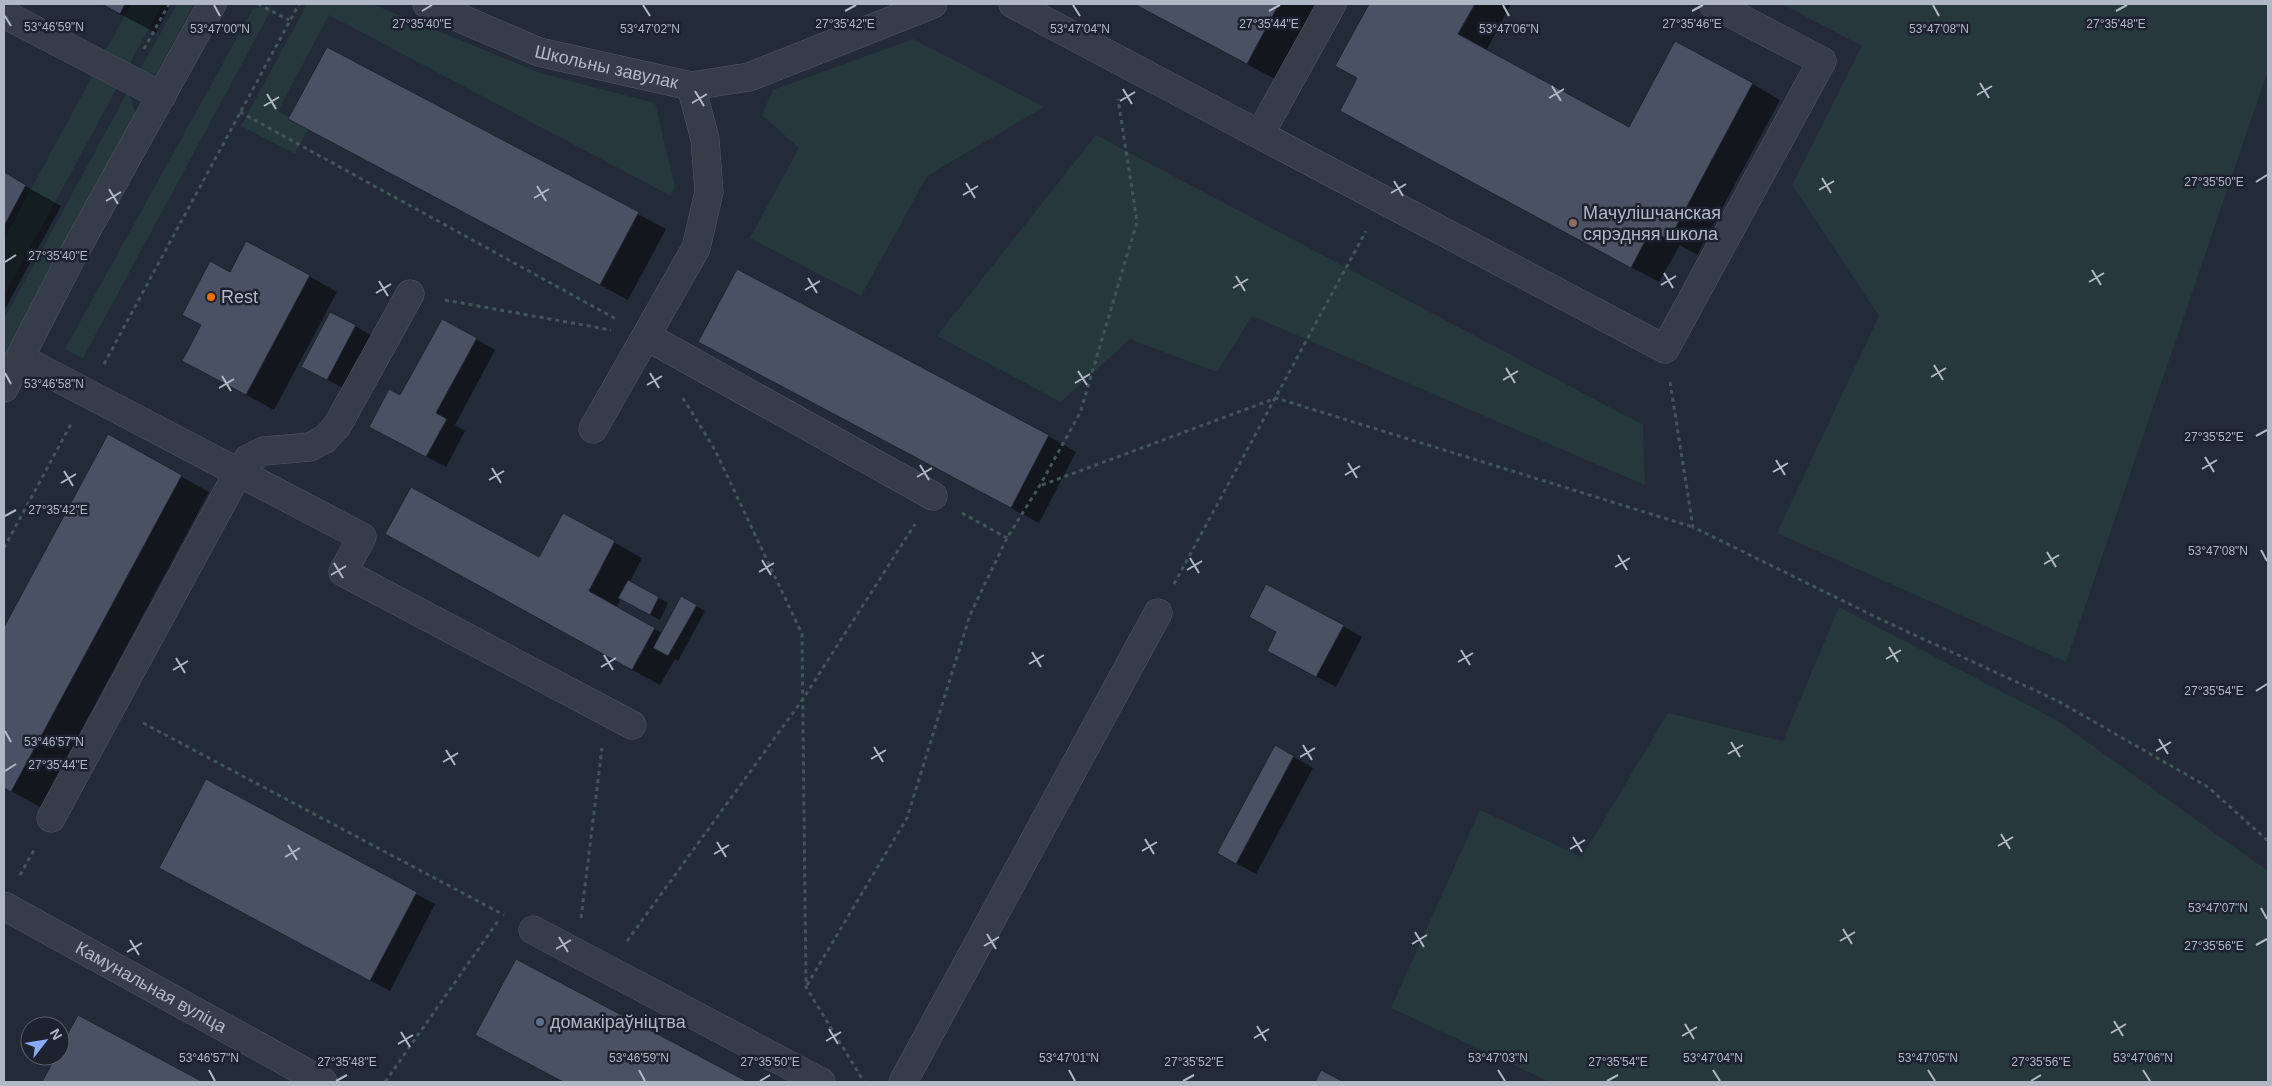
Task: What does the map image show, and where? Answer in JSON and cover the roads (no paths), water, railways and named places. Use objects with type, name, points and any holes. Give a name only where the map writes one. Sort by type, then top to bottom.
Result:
[{"type":"street","points":[[4,388],[69,262],[212,4]]},
{"type":"street","name":"Школьны завулак","points":[[427,4],[539,52],[691,86],[749,77],[932,4]]},
{"type":"street","points":[[1013,4],[1665,349],[1822,61],[1713,4]]},
{"type":"street","points":[[1260,134],[1332,4]]},
{"type":"street","points":[[4,14],[162,96]]},
{"type":"street","points":[[593,429],[696,248],[709,192],[705,139],[691,86]]},
{"type":"street","points":[[51,818],[239,471],[248,458],[264,451],[310,447],[325,439],[337,426],[410,294]]},
{"type":"street","points":[[646,336],[933,496]]},
{"type":"street","points":[[20,358],[89,392],[362,536],[343,572],[632,725]]},
{"type":"street","points":[[903,1082],[1158,613]]},
{"type":"street","name":"Камунальная вуліца","points":[[4,906],[323,1082]]},
{"type":"street","points":[[533,930],[821,1082]]},
{"type":"place","name":"Мачулішчанская сярэдняя школа","points":[[1573,223]]},
{"type":"place","name":"Rest","points":[[211,297]]},
{"type":"place","name":"домакіраўніцтва","points":[[540,1022]]}]
